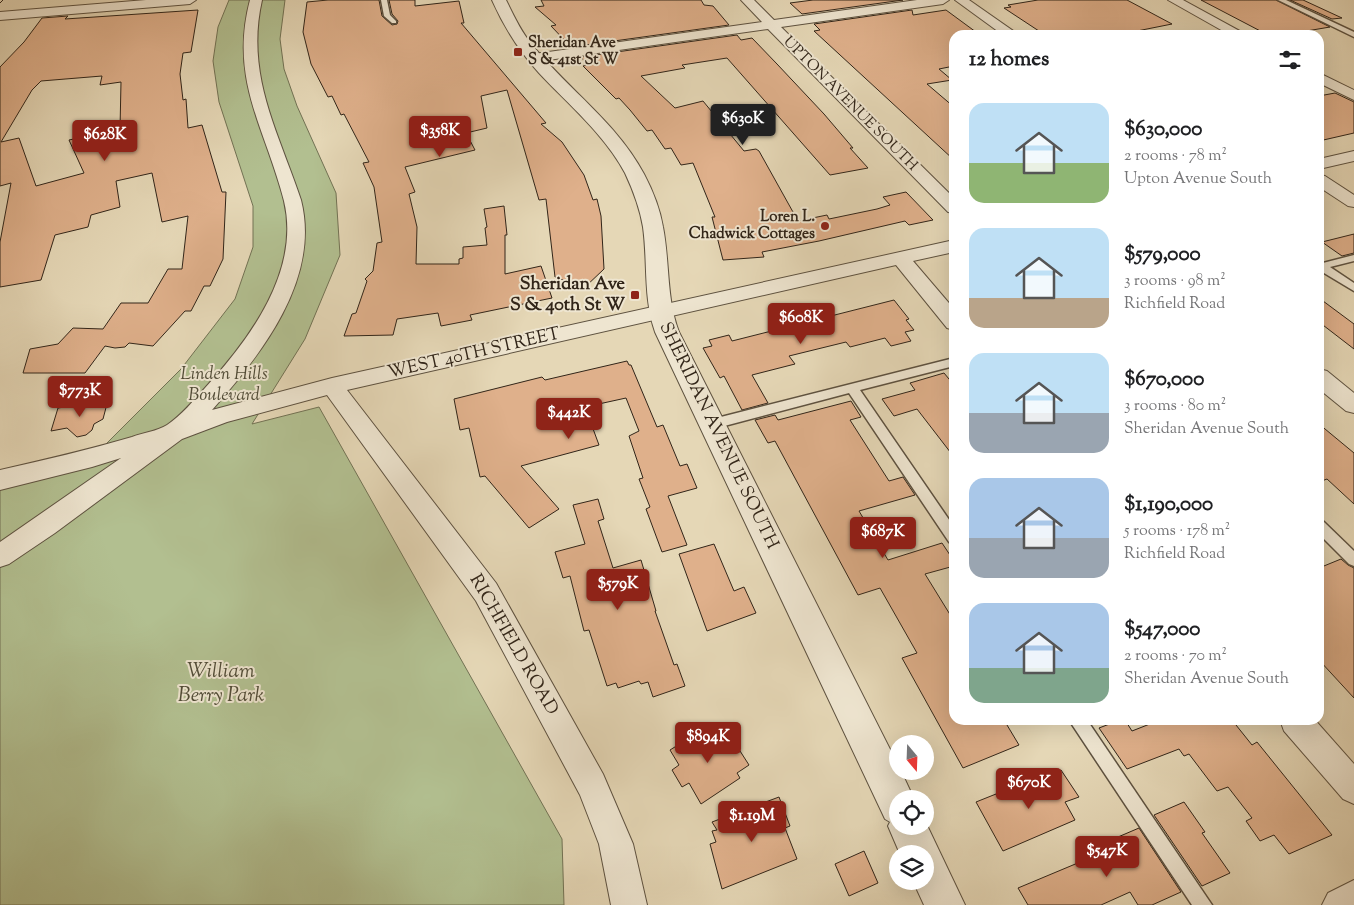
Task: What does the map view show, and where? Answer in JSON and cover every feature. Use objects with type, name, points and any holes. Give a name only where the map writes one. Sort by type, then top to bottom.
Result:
[{"type":"street","points":[[3,19],[24,0]]},
{"type":"street","points":[[3,19],[190,0]]},
{"type":"street","points":[[0,556],[50,524],[176,432],[213,395],[256,337],[279,300],[292,262],[293,204],[258,100],[250,66],[248,35],[256,0]]},
{"type":"street","name":"SHERIDAN AVENUE SOUTH","points":[[499,0],[510,23],[534,58],[611,137],[633,172],[642,191],[654,234],[659,313],[890,790]]},
{"type":"street","name":"UPTON AVENUE SOUTH","points":[[747,0],[949,203]]},
{"type":"street","points":[[534,58],[943,0]]},
{"type":"street","points":[[961,0],[1005,30]]},
{"type":"street","points":[[1174,0],[1231,30]]},
{"type":"street","points":[[1324,80],[1354,96]]},
{"type":"street","points":[[1324,163],[1354,156]]},
{"type":"street","points":[[1324,183],[1354,202]]},
{"type":"street","name":"WEST 40TH STREET","points":[[0,480],[92,458],[176,432],[222,414],[332,386],[949,247]]},
{"type":"street","points":[[900,258],[949,317]]},
{"type":"street","points":[[1324,381],[1354,405]]},
{"type":"street","name":"RICHFIELD ROAD","points":[[332,386],[486,592],[592,785],[616,844],[629,905]]},
{"type":"street","points":[[1299,725],[1354,788]]},
{"type":"street","points":[[934,882],[945,905]]},
{"type":"street","points":[[1340,905],[1354,898]]},
{"type":"lane","points":[[384,0],[387,16],[394,22]]},
{"type":"lane","points":[[1281,0],[1354,35]]},
{"type":"lane","points":[[1324,265],[1354,258]]},
{"type":"lane","points":[[1324,269],[1354,288]]},
{"type":"lane","points":[[712,424],[949,363]]},
{"type":"lane","points":[[852,388],[949,531]]},
{"type":"lane","points":[[1324,531],[1354,560]]},
{"type":"lane","points":[[1080,725],[1203,905]]},
{"type":"green space","name":"William Berry Park","points":[[229,0],[285,0],[280,39],[284,69],[297,106],[336,193],[340,255],[305,339],[252,424],[319,407],[562,839],[564,905],[0,905],[0,486],[92,458],[181,369],[235,299],[253,247],[253,206],[219,102],[213,61],[218,27]]},
{"type":"building","points":[[379,0],[382,16],[392,25],[397,24],[398,21],[392,14],[389,0],[415,0],[415,6],[459,1],[464,23],[461,23],[546,123],[541,124],[562,142],[584,175],[593,200],[597,199],[601,216],[604,269],[584,288],[555,277],[546,199],[539,200],[507,90],[481,96],[487,128],[466,133],[475,150],[405,167],[415,192],[409,194],[417,227],[416,264],[459,264],[459,259],[463,258],[463,247],[487,245],[484,209],[504,206],[507,235],[505,235],[505,274],[541,266],[552,298],[470,315],[472,320],[441,326],[438,313],[397,319],[393,335],[344,336],[352,314],[356,313],[367,281],[365,279],[373,271],[377,243],[382,242],[374,187],[363,163],[369,162],[344,114],[341,115],[332,96],[328,97],[311,64],[303,32],[307,2]]},
{"type":"building","points":[[541,0],[701,0],[704,5],[713,6],[729,25],[571,47],[551,26],[556,25],[535,7],[544,6]]},
{"type":"building","points":[[813,0],[903,0],[802,14],[790,3]]},
{"type":"building","points":[[1038,0],[1127,0],[1172,24],[1142,30],[1037,30],[1004,8],[1011,7],[1008,5]]},
{"type":"building","points":[[1201,0],[1276,0],[1330,27],[1312,30],[1258,30]]},
{"type":"building","points":[[1290,0],[1303,0],[1342,18],[1332,19]]},
{"type":"building","points":[[198,10],[191,52],[183,53],[180,74],[183,100],[186,99],[188,128],[202,125],[222,192],[226,192],[223,259],[210,286],[204,286],[191,311],[185,311],[153,346],[129,343],[125,347],[105,346],[85,373],[23,373],[30,349],[58,344],[73,328],[103,329],[121,303],[148,303],[168,269],[182,269],[188,216],[162,222],[152,173],[116,181],[120,207],[91,215],[88,227],[55,235],[41,280],[0,287],[0,242],[11,183],[0,186],[0,67],[24,42],[42,18],[68,16],[65,19]],"holes":[[[102,76],[100,85],[121,82],[120,129],[69,140],[84,173],[36,186],[19,138],[1,142],[32,90],[41,81]]]},
{"type":"building","points":[[912,10],[913,15],[946,10],[973,30],[949,30],[949,67],[939,69],[949,77],[949,80],[927,84],[949,103],[949,155],[814,31],[820,30],[814,24]]},
{"type":"building","points":[[737,35],[741,40],[752,38],[824,114],[868,168],[830,175],[727,58],[682,65],[685,68],[641,76],[675,108],[703,101],[744,151],[756,149],[759,151],[798,221],[827,215],[829,219],[877,209],[890,205],[883,197],[906,192],[933,220],[909,225],[905,221],[762,252],[764,257],[723,260],[712,217],[715,217],[693,163],[681,165],[671,148],[665,149],[652,130],[647,131],[619,98],[616,99],[583,66],[588,65],[581,57]]},
{"type":"building","points":[[1335,93],[1354,102],[1354,133],[1324,140],[1324,95]]},
{"type":"building","points":[[1354,234],[1354,253],[1342,256],[1324,242]]},
{"type":"building","points":[[894,300],[909,319],[906,320],[914,330],[905,332],[911,341],[891,346],[885,338],[850,347],[846,342],[789,356],[795,364],[752,375],[768,403],[742,410],[724,376],[720,378],[703,348],[712,346],[709,340],[729,335],[732,341]]},
{"type":"building","points":[[1324,302],[1354,324],[1354,349],[1324,326]]},
{"type":"building","points":[[627,361],[631,365],[657,427],[663,425],[680,466],[687,464],[697,488],[668,496],[687,545],[662,552],[646,509],[650,507],[639,479],[643,478],[629,436],[639,431],[626,398],[585,407],[599,445],[521,466],[559,509],[529,528],[485,476],[480,477],[469,428],[460,430],[454,399],[542,377],[545,380]]},
{"type":"building","points":[[944,373],[949,379],[949,451],[917,409],[894,416],[882,399],[915,390],[910,383]]},
{"type":"building","points":[[108,400],[103,419],[94,424],[92,430],[86,435],[77,437],[67,428],[51,431],[58,408]]},
{"type":"building","points":[[851,401],[861,417],[850,420],[889,481],[903,477],[915,495],[859,511],[888,560],[942,543],[949,554],[949,567],[925,574],[949,613],[949,725],[1007,725],[1019,745],[963,768],[902,658],[917,653],[880,588],[858,595],[775,441],[768,443],[755,420],[775,415],[778,420]]},
{"type":"building","points":[[1324,428],[1354,453],[1354,504],[1327,479],[1324,480]]},
{"type":"building","points":[[598,499],[604,519],[598,521],[613,568],[641,560],[655,611],[674,665],[677,664],[685,686],[653,697],[648,682],[641,684],[639,681],[618,688],[616,683],[607,686],[589,630],[584,631],[570,576],[563,578],[555,552],[585,544],[573,505]]},
{"type":"building","points":[[714,544],[734,591],[744,587],[756,613],[707,631],[679,554]]},
{"type":"building","points":[[1341,559],[1354,568],[1354,698],[1324,665],[1324,566]]},
{"type":"building","points":[[710,725],[723,746],[733,740],[749,765],[737,773],[740,778],[701,804],[689,783],[682,787],[672,770],[679,765],[670,750]]},
{"type":"building","points":[[1107,725],[1128,725],[1132,731],[1147,725],[1236,725],[1252,745],[1257,742],[1332,835],[1289,854],[1274,835],[1260,841],[1246,821],[1252,818],[1228,787],[1217,791],[1189,754],[1184,756],[1179,749],[1127,769],[1099,728]]},
{"type":"building","points":[[1061,770],[1079,797],[1065,802],[1075,820],[1003,851],[976,802],[996,794],[998,797]]},
{"type":"building","points":[[779,797],[790,826],[785,828],[797,859],[722,889],[710,844],[716,842],[712,831],[717,830],[712,822]]},
{"type":"building","points":[[1184,802],[1205,832],[1202,833],[1230,873],[1202,886],[1154,815]]},
{"type":"building","points":[[1139,828],[1181,892],[1152,905],[1138,905],[1130,892],[1101,905],[1028,905],[1018,888],[1116,847],[1111,840]]},
{"type":"building","points":[[864,851],[878,883],[849,896],[835,864]]},
{"type":"tram line","points":[[0,3],[3,0]]},
{"type":"place","name":"Sheridan Ave S & 41st St W","points":[[518,52]]},
{"type":"place","name":"Loren L. Chadwick Cottages","points":[[825,226]]},
{"type":"place","name":"Sheridan Ave S & 40th St W","points":[[635,295]]},
{"type":"park label","name":"Linden Hills Boulevard","points":[[224,385]]}]
